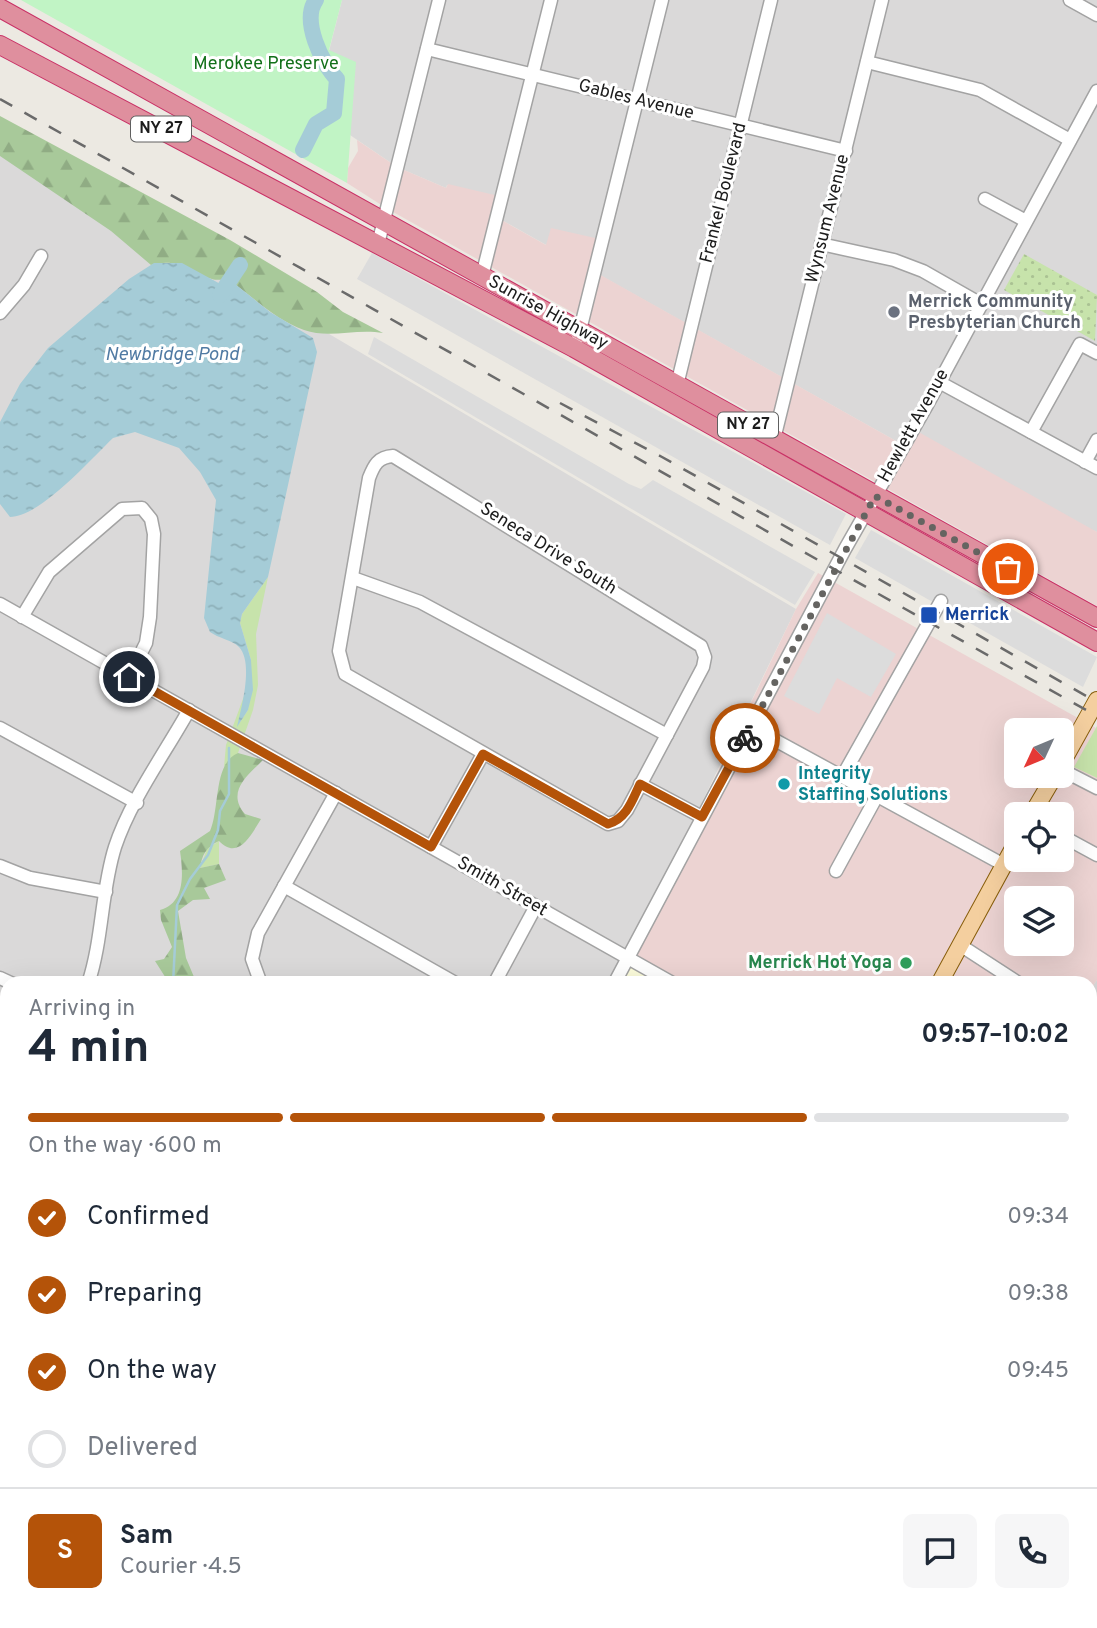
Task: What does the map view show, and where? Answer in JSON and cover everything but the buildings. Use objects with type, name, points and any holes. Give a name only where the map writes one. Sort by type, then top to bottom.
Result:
[{"type":"highway","points":[[0,42],[6,11]]},
{"type":"highway","name":"Sunrise Highway","points":[[6,11],[481,276],[577,340],[864,514],[1097,642]]},
{"type":"highway","name":"Sunrise Highway","points":[[0,42],[378,244],[677,386],[1097,618]]},
{"type":"main road","points":[[1074,741],[1097,700]]},
{"type":"main road","points":[[943,976],[1004,865]]},
{"type":"street","points":[[378,244],[439,0]]},
{"type":"street","points":[[481,276],[551,0]]},
{"type":"street","points":[[577,340],[662,0]]},
{"type":"street","name":"Frankel Boulevard","points":[[677,386],[771,0]]},
{"type":"street","name":"Wynsum Avenue","points":[[774,439],[882,0]]},
{"type":"street","points":[[1070,0],[1097,15]]},
{"type":"street","name":"Gables Avenue","points":[[427,49],[846,151]]},
{"type":"street","points":[[867,62],[980,90],[1070,140]]},
{"type":"street","name":"Hewlett Avenue","points":[[618,976],[864,514],[1097,91]]},
{"type":"street","points":[[985,199],[1026,221]]},
{"type":"street","points":[[821,244],[894,260],[923,271],[981,303]]},
{"type":"street","points":[[0,313],[24,285],[41,256]]},
{"type":"street","points":[[1031,432],[1080,344],[1097,354]]},
{"type":"street","points":[[939,382],[1091,465],[1097,440]]},
{"type":"street","name":"Seneca Drive South","points":[[353,578],[369,478],[374,464],[385,457],[393,456],[701,646],[705,657],[703,667],[667,735]]},
{"type":"street","points":[[22,617],[49,572],[122,509],[142,508],[151,519],[154,534],[150,617],[146,643],[129,677]]},
{"type":"street","points":[[353,578],[420,602],[667,735],[618,821],[608,824],[591,815],[348,677],[341,665],[340,651],[353,578]]},
{"type":"street","points":[[842,777],[941,601]]},
{"type":"street","name":"Smith Street","points":[[0,604],[660,976]]},
{"type":"street","points":[[91,976],[97,957],[115,846],[189,710]]},
{"type":"street","points":[[751,727],[1004,865]]},
{"type":"street","points":[[0,728],[137,803]]},
{"type":"street","points":[[431,847],[483,754]]},
{"type":"street","points":[[1074,777],[1097,789]]},
{"type":"street","points":[[640,784],[702,817]]},
{"type":"street","points":[[258,976],[252,959],[254,944],[336,793]]},
{"type":"street","points":[[836,871],[877,796]]},
{"type":"street","points":[[1074,843],[1097,855]]},
{"type":"street","points":[[0,866],[30,878],[106,892]]},
{"type":"street","points":[[284,886],[443,976]]},
{"type":"street","points":[[498,976],[536,906]]},
{"type":"street","points":[[960,945],[1008,976]]},
{"type":"shaded area","points":[[342,0],[1097,0],[1097,532],[905,446],[498,218],[447,185],[446,188],[397,167],[350,135],[329,51]]},
{"type":"shaded area","points":[[0,140],[796,609],[617,976],[0,976]]},
{"type":"shaded area","points":[[357,140],[397,167],[446,188],[448,184],[503,197],[498,218],[546,245],[551,228],[604,240],[597,273],[905,446],[915,430],[1097,532],[1097,606],[386,208],[347,183],[348,168],[358,151]]},
{"type":"shaded area","points":[[372,253],[846,514],[830,545],[357,279]]},
{"type":"shaded area","points":[[374,337],[629,484],[641,489],[653,480],[815,572],[795,605],[368,354]]},
{"type":"shaded area","points":[[871,530],[1097,657],[1083,687],[855,558]]},
{"type":"shaded area","points":[[818,573],[1096,728],[1075,767],[1097,778],[1097,976],[661,976],[628,958],[796,609]]},
{"type":"shaded area","points":[[827,613],[896,654],[871,697],[837,678],[819,714],[784,696]]},
{"type":"shaded area","points":[[628,958],[660,976],[618,976]]},
{"type":"green space","name":"Merokee Preserve","points":[[21,0],[342,0],[329,50],[356,62],[347,183]]},
{"type":"green space","points":[[0,116],[230,240],[317,292],[343,312],[383,333],[314,333],[275,315],[230,281],[212,279],[176,264],[151,265],[111,231],[0,156]]},
{"type":"green space","points":[[1024,254],[1097,295],[1095,341],[1004,290]]},
{"type":"green space","points":[[268,577],[256,634],[258,685],[253,710],[238,753],[224,767],[226,745],[247,688],[238,725],[248,710],[251,660],[240,623],[242,614]]},
{"type":"green space","points":[[1097,726],[1097,778],[1074,767]]},
{"type":"green space","points":[[238,753],[263,760],[238,791],[240,806],[245,814],[261,819],[238,847],[232,848],[219,841],[205,852],[200,868],[219,864],[226,880],[204,888],[210,899],[193,900],[178,911],[186,958],[194,976],[165,976],[155,961],[164,959],[172,947],[161,920],[160,910],[175,901],[179,894],[182,877],[180,851],[210,831],[221,776],[230,758]]},
{"type":"green space","points":[[219,841],[219,864],[200,868],[207,849]]},
{"type":"water","name":"Newbridge Pond","points":[[154,263],[182,263],[224,286],[230,280],[270,312],[313,338],[317,352],[268,577],[242,614],[240,623],[251,660],[253,690],[248,710],[237,727],[246,675],[243,654],[236,645],[210,632],[204,618],[216,500],[200,472],[179,448],[135,432],[113,438],[36,508],[10,517],[0,504],[0,422],[20,384],[48,348],[129,279]]},
{"type":"waterway","points":[[303,150],[316,124],[334,113],[337,79],[325,63],[312,30],[312,9],[316,0]]},
{"type":"waterway","points":[[220,295],[240,265]]},
{"type":"waterway","points":[[173,976],[177,905],[190,879],[208,855],[218,830],[220,811],[229,794],[229,748]]},
{"type":"railway","points":[[0,99],[1097,716]]},
{"type":"railway","points":[[560,403],[662,457],[1097,702]]},
{"type":"way so far","points":[[745,738],[875,496],[1008,569]]},
{"type":"place","name":"Merrick Community Presbyterian Church","points":[[894,312]]},
{"type":"place","name":"Merrick","points":[[929,615]]},
{"type":"place","name":"Integrity Staffing Solutions","points":[[784,784]]},
{"type":"place","name":"Merrick Hot Yoga","points":[[906,963]]},
{"type":"route","points":[[129,677],[431,847],[483,754],[608,824],[618,821],[628,810],[640,784],[702,817],[745,738]]}]
